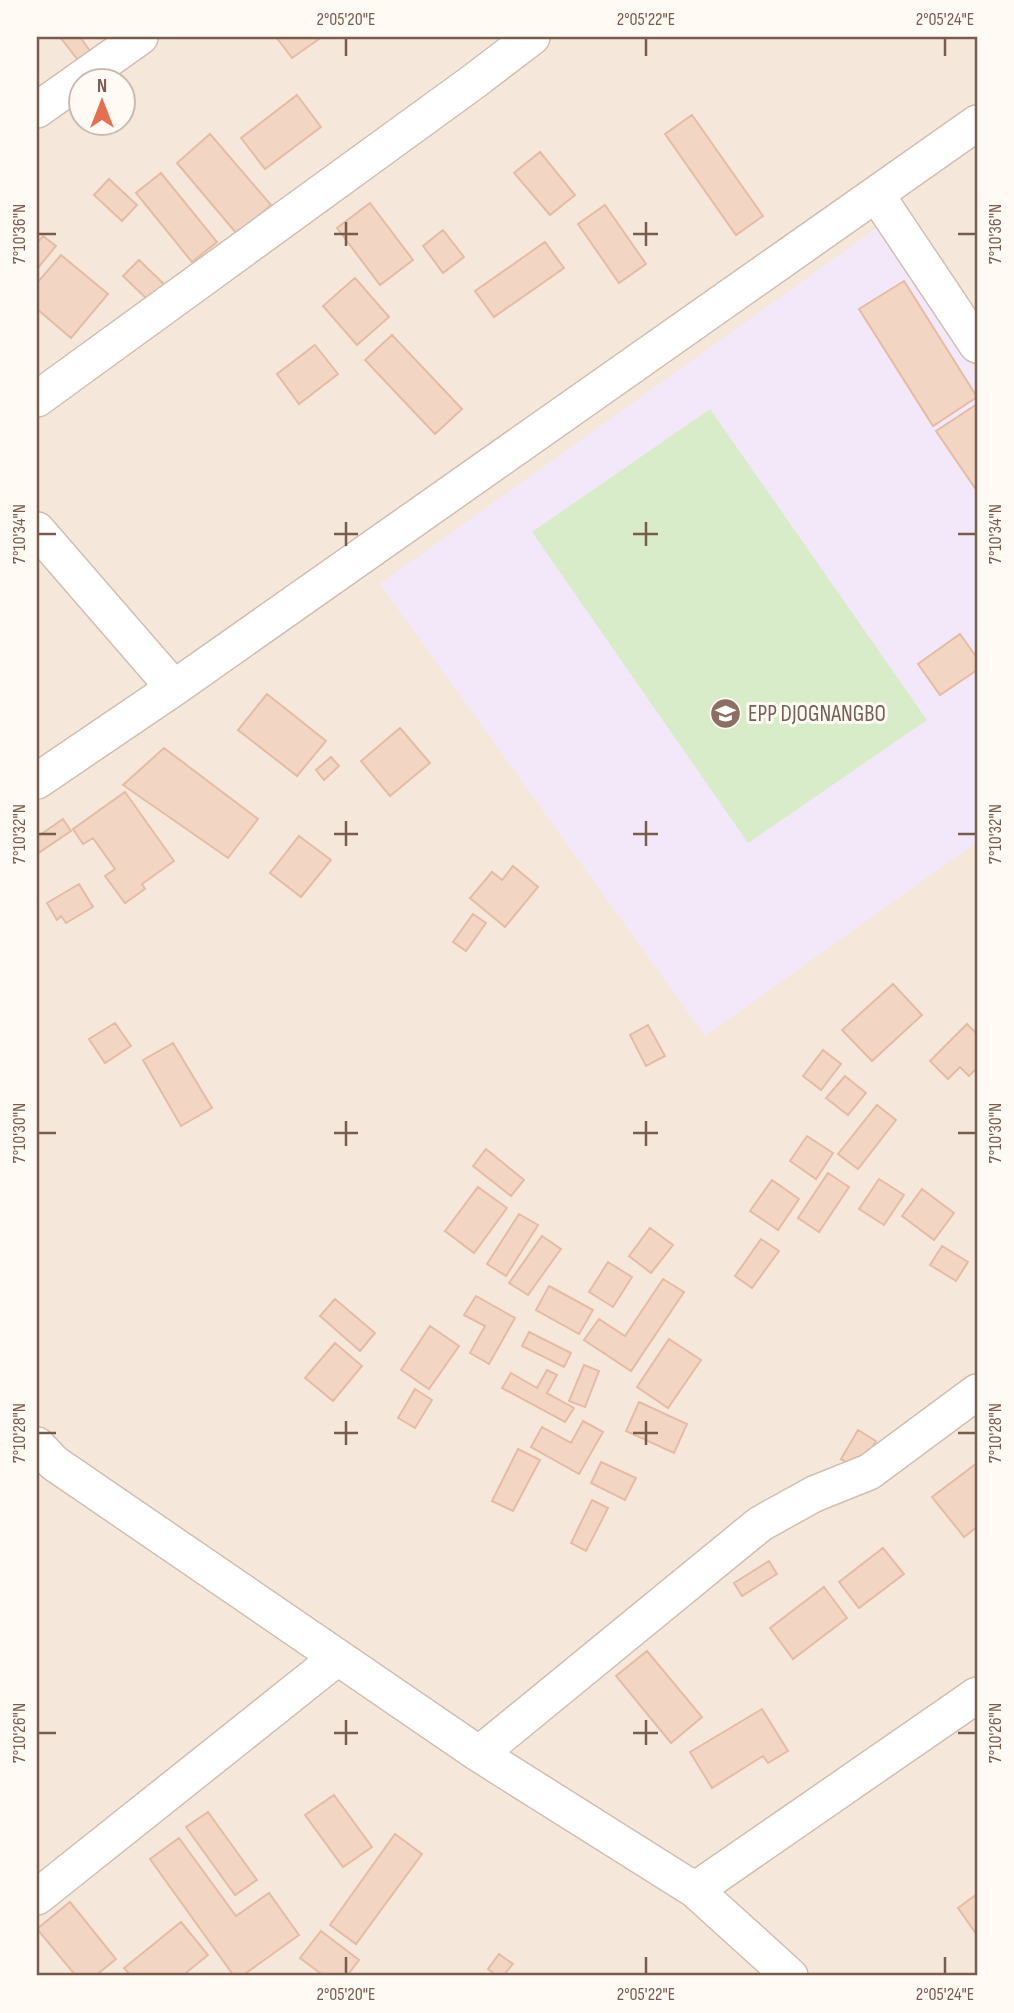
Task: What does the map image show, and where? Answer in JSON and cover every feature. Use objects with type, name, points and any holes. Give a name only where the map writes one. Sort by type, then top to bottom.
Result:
[{"type":"street","points":[[37,110],[141,37]]},
{"type":"street","points":[[37,399],[532,37]]},
{"type":"street","points":[[37,781],[174,688],[977,123]]},
{"type":"street","points":[[876,194],[977,345]]},
{"type":"street","points":[[37,530],[174,688]]},
{"type":"street","points":[[479,1754],[760,1524],[814,1494],[869,1472],[976,1397]]},
{"type":"street","points":[[42,1462],[479,1754],[695,1890],[790,1976]]},
{"type":"street","points":[[37,1898],[337,1658]]},
{"type":"street","points":[[695,1890],[977,1695]]},
{"type":"shaded area","points":[[37,37],[977,37],[977,1976],[37,1976]]},
{"type":"shaded area","name":"EPP DJOGNANGBO","points":[[878,227],[977,374],[977,842],[705,1036],[380,584]]},
{"type":"green space","points":[[710,409],[927,720],[748,843],[532,532]]},
{"type":"building","points":[[60,37],[80,37],[90,51],[78,60]]},
{"type":"building","points":[[276,37],[322,37],[292,58]]},
{"type":"building","points":[[297,95],[321,127],[265,169],[241,138]]},
{"type":"building","points":[[692,115],[763,216],[736,235],[665,134]]},
{"type":"building","points":[[210,134],[271,205],[237,234],[177,163]]},
{"type":"building","points":[[540,152],[575,195],[550,215],[514,173]]},
{"type":"building","points":[[161,173],[217,242],[192,262],[136,193]]},
{"type":"building","points":[[109,179],[137,205],[122,221],[94,195]]},
{"type":"building","points":[[370,203],[413,260],[380,285],[337,228]]},
{"type":"building","points":[[605,205],[646,264],[619,283],[578,224]]},
{"type":"building","points":[[443,230],[464,257],[443,273],[423,246]]},
{"type":"building","points":[[43,236],[56,246],[37,269],[37,243]]},
{"type":"building","points":[[545,242],[564,268],[494,317],[475,291]]},
{"type":"building","points":[[61,255],[108,294],[71,338],[37,309],[37,283]]},
{"type":"building","points":[[139,260],[167,287],[151,303],[123,276]]},
{"type":"building","points":[[355,278],[389,317],[357,345],[323,306]]},
{"type":"building","points":[[904,281],[977,397],[933,426],[859,309]]},
{"type":"building","points":[[392,335],[462,409],[435,434],[365,360]]},
{"type":"building","points":[[315,345],[338,374],[299,404],[277,374]]},
{"type":"building","points":[[977,404],[977,491],[936,431]]},
{"type":"building","points":[[960,634],[977,658],[977,670],[940,695],[918,664]]},
{"type":"building","points":[[267,694],[326,741],[297,776],[238,730]]},
{"type":"building","points":[[400,728],[430,763],[390,796],[361,761]]},
{"type":"building","points":[[164,748],[258,819],[228,858],[123,785]]},
{"type":"building","points":[[331,757],[339,766],[324,780],[316,770]]},
{"type":"building","points":[[125,792],[174,861],[142,884],[145,889],[125,903],[105,876],[115,869],[93,838],[83,844],[73,829]]},
{"type":"building","points":[[63,819],[71,831],[37,854],[37,837]]},
{"type":"building","points":[[299,836],[331,860],[301,897],[270,873]]},
{"type":"building","points":[[513,866],[538,887],[505,927],[470,898],[492,872],[502,880]]},
{"type":"building","points":[[79,884],[93,907],[66,923],[61,916],[57,920],[47,903]]},
{"type":"building","points":[[473,914],[486,923],[466,951],[453,942]]},
{"type":"building","points":[[893,984],[922,1015],[872,1061],[842,1030]]},
{"type":"building","points":[[115,1023],[131,1046],[105,1063],[89,1039]]},
{"type":"building","points":[[967,1024],[977,1034],[977,1068],[969,1076],[960,1067],[948,1079],[930,1061]]},
{"type":"building","points":[[648,1025],[665,1056],[646,1066],[630,1035]]},
{"type":"building","points":[[173,1043],[212,1108],[181,1126],[143,1060]]},
{"type":"building","points":[[823,1050],[841,1064],[821,1090],[803,1076]]},
{"type":"building","points":[[845,1076],[866,1093],[848,1115],[826,1098]]},
{"type":"building","points":[[877,1105],[896,1120],[858,1169],[838,1154]]},
{"type":"building","points":[[807,1136],[833,1153],[816,1179],[790,1161]]},
{"type":"building","points":[[486,1149],[524,1180],[511,1196],[473,1166]]},
{"type":"building","points":[[828,1173],[849,1187],[819,1232],[798,1218]]},
{"type":"building","points":[[879,1179],[904,1195],[884,1225],[859,1209]]},
{"type":"building","points":[[772,1180],[799,1199],[778,1230],[750,1211]]},
{"type":"building","points":[[478,1187],[507,1208],[474,1253],[445,1231]]},
{"type":"building","points":[[922,1189],[954,1213],[934,1240],[902,1216]]},
{"type":"building","points":[[519,1214],[538,1225],[506,1276],[487,1264]]},
{"type":"building","points":[[650,1228],[673,1245],[651,1273],[629,1256]]},
{"type":"building","points":[[542,1236],[561,1249],[528,1295],[509,1283]]},
{"type":"building","points":[[761,1239],[779,1251],[752,1288],[735,1276]]},
{"type":"building","points":[[942,1246],[968,1262],[956,1281],[930,1265]]},
{"type":"building","points":[[608,1262],[632,1277],[613,1307],[589,1292]]},
{"type":"building","points":[[663,1279],[684,1292],[631,1371],[584,1340],[599,1319],[625,1336]]},
{"type":"building","points":[[549,1286],[593,1310],[579,1334],[536,1310]]},
{"type":"building","points":[[476,1296],[515,1318],[489,1364],[470,1353],[485,1326],[464,1315]]},
{"type":"building","points":[[335,1299],[375,1333],[360,1351],[320,1316]]},
{"type":"building","points":[[430,1326],[459,1346],[429,1389],[401,1370]]},
{"type":"building","points":[[529,1332],[571,1353],[564,1367],[522,1346]]},
{"type":"building","points":[[669,1339],[701,1360],[668,1408],[637,1387]]},
{"type":"building","points":[[335,1343],[362,1366],[333,1401],[305,1378]]},
{"type":"building","points":[[584,1365],[599,1371],[585,1407],[569,1401]]},
{"type":"building","points":[[547,1370],[557,1375],[547,1393],[574,1408],[565,1422],[502,1388],[511,1373],[537,1388]]},
{"type":"building","points":[[415,1389],[432,1400],[415,1428],[398,1418]]},
{"type":"building","points":[[639,1402],[687,1424],[674,1453],[626,1431]]},
{"type":"building","points":[[583,1421],[603,1432],[579,1474],[531,1447],[542,1427],[571,1443]]},
{"type":"building","points":[[858,1430],[876,1441],[859,1469],[841,1459]]},
{"type":"building","points":[[518,1449],[540,1460],[513,1511],[492,1501]]},
{"type":"building","points":[[601,1462],[636,1478],[625,1500],[591,1483]]},
{"type":"building","points":[[977,1463],[977,1527],[964,1537],[932,1497]]},
{"type":"building","points":[[592,1500],[608,1508],[586,1551],[571,1543]]},
{"type":"building","points":[[883,1548],[904,1574],[859,1608],[839,1582]]},
{"type":"building","points":[[769,1561],[777,1574],[742,1596],[734,1583]]},
{"type":"building","points":[[824,1587],[847,1618],[793,1659],[770,1628]]},
{"type":"building","points":[[647,1651],[702,1717],[671,1743],[616,1676]]},
{"type":"building","points":[[762,1709],[788,1751],[768,1763],[763,1756],[712,1788],[690,1752]]},
{"type":"building","points":[[334,1795],[372,1847],[343,1867],[305,1815]]},
{"type":"building","points":[[208,1812],[257,1880],[235,1895],[186,1827]]},
{"type":"building","points":[[395,1834],[422,1854],[356,1944],[330,1925]]},
{"type":"building","points":[[179,1838],[236,1916],[269,1893],[299,1935],[242,1976],[234,1976],[150,1859]]},
{"type":"building","points":[[977,1894],[977,1935],[958,1908]]},
{"type":"building","points":[[70,1902],[116,1959],[95,1976],[76,1976],[37,1929]]},
{"type":"building","points":[[181,1922],[208,1955],[182,1976],[131,1976],[124,1968]]},
{"type":"building","points":[[321,1931],[359,1960],[347,1976],[324,1976],[300,1958]]},
{"type":"building","points":[[499,1954],[513,1964],[503,1976],[497,1976],[488,1969]]},
{"type":"place","name":"EPP DJOGNANGBO","points":[[725,713]]}]
